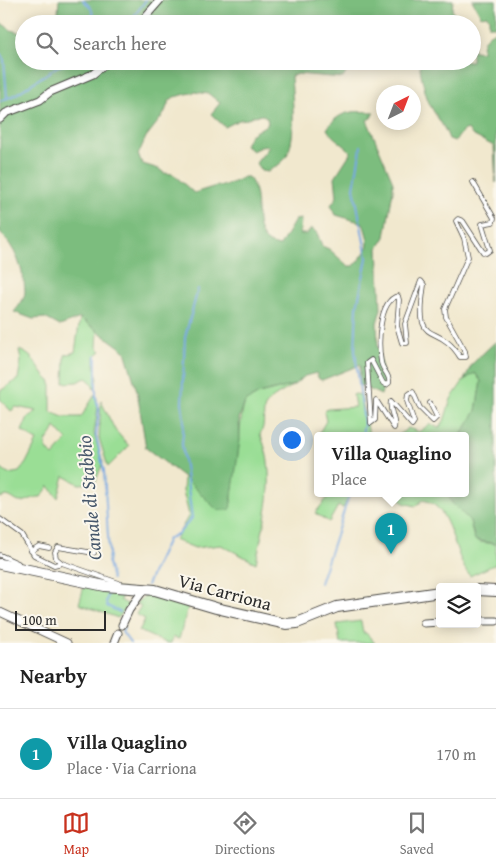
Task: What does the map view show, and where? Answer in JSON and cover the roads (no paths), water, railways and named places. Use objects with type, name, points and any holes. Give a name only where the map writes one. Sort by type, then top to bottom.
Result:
[{"type":"main road","name":"Via Carriona","points":[[0,564],[105,586],[145,588],[216,608],[286,624],[297,623],[337,607],[436,593]]},
{"type":"main road","points":[[481,590],[496,591]]},
{"type":"street","points":[[147,15],[160,0]]},
{"type":"street","points":[[0,118],[6,113],[40,100],[50,92],[93,74],[98,70]]},
{"type":"street","points":[[122,626],[129,610],[145,588]]},
{"type":"street","points":[[0,612],[67,643]]},
{"type":"street","points":[[481,621],[496,621]]},
{"type":"street","points":[[424,623],[436,622]]},
{"type":"street","points":[[114,643],[118,633]]},
{"type":"lane","points":[[430,403],[437,417],[433,421],[420,408],[413,392],[408,394],[407,401],[414,422],[412,425],[392,401],[391,409],[396,424],[394,428],[376,400],[375,420],[371,423],[367,363],[371,360],[383,383],[386,385],[389,383],[390,378],[382,368],[379,324],[392,298],[398,296],[400,300],[397,332],[402,343],[407,343],[405,324],[422,281],[424,285],[422,323],[425,329],[452,346],[460,357],[466,357],[465,351],[446,317],[444,309],[468,257],[464,238],[456,221],[458,219],[463,221],[483,252],[486,253],[490,250],[482,224],[493,222],[494,218],[473,182]]},
{"type":"lane","points":[[0,519],[22,535],[31,551],[44,561],[54,565],[62,563]]},
{"type":"lane","points":[[95,544],[94,553],[58,548],[55,552],[56,558],[62,563],[131,586]]},
{"type":"lane","points":[[31,551],[39,546],[49,548]]},
{"type":"lane","points":[[0,555],[54,576]]},
{"type":"waterway","points":[[83,0],[91,8],[93,15]]},
{"type":"waterway","points":[[135,15],[146,0]]},
{"type":"waterway","points":[[0,53],[4,60],[7,98]]},
{"type":"waterway","points":[[0,101],[15,95],[52,70]]},
{"type":"waterway","points":[[361,146],[354,188],[367,258],[357,307],[355,351],[364,424],[363,432]]},
{"type":"waterway","name":"Canale di Stabbio","points":[[147,585],[168,539],[179,533],[192,518],[182,444],[184,420],[182,403],[185,337],[198,289]]},
{"type":"waterway","name":"Canale di Stabbio","points":[[96,355],[96,398],[99,409],[96,436],[104,471],[108,563],[112,579]]},
{"type":"waterway","points":[[320,583],[349,497]]},
{"type":"waterway","name":"Canale di Stabbio","points":[[109,591],[106,601],[107,606],[120,612]]},
{"type":"waterway","name":"Canale di Stabbio","points":[[124,628],[122,632],[130,643]]},
{"type":"place","name":"Villa Quaglino","points":[[391,554]]}]
